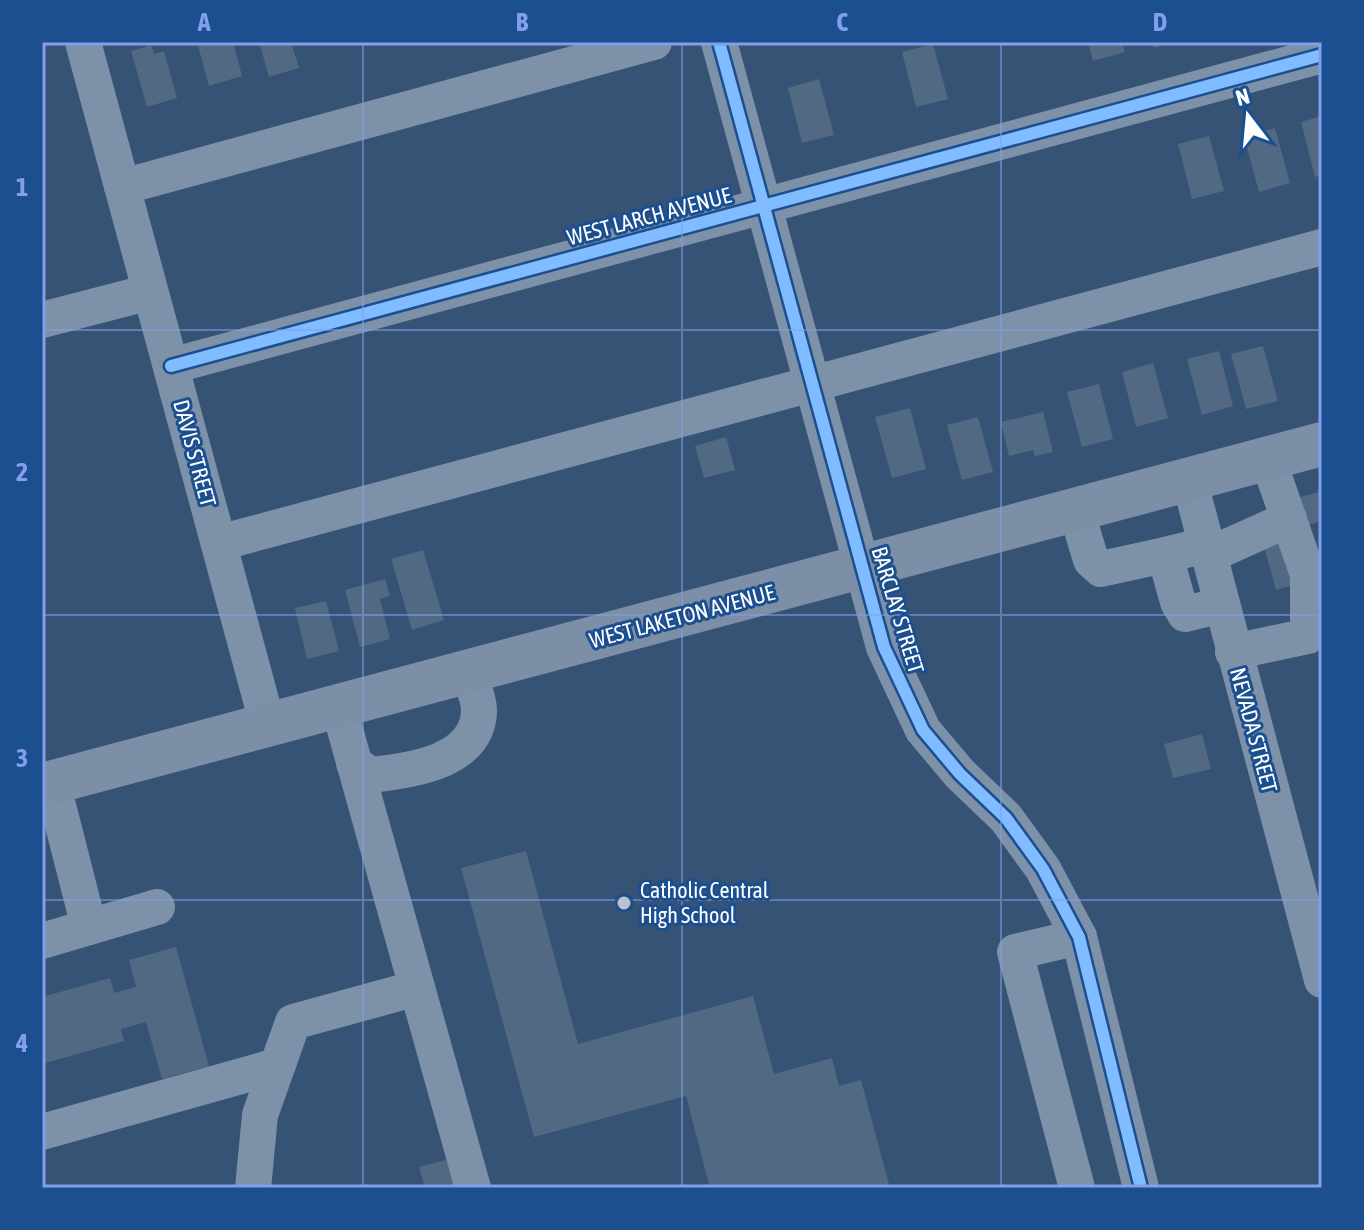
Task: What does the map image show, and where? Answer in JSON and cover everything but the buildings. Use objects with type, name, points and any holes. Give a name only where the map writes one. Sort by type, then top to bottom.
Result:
[{"type":"main road","name":"WEST LAKETON AVENUE","points":[[47,783],[339,708],[1322,444]]},
{"type":"street","name":"DAVIS STREET","points":[[83,42],[268,726]]},
{"type":"street","points":[[122,187],[654,42]]},
{"type":"street","name":"BARCLAY STREET","points":[[719,42],[884,647],[923,730],[960,774],[1006,818],[1043,869],[1079,937],[1141,1188]]},
{"type":"street","name":"WEST LARCH AVENUE","points":[[171,366],[1322,55]]},
{"type":"street","points":[[219,543],[1322,247]]},
{"type":"street","points":[[42,320],[150,292]]},
{"type":"street","points":[[1233,652],[1315,635],[1302,528],[1268,459]]},
{"type":"street","name":"NEVADA STREET","points":[[1189,479],[1322,980]]},
{"type":"street","points":[[1076,510],[1091,560],[1101,569],[1165,555],[1208,550],[1302,528]]},
{"type":"street","points":[[1165,555],[1178,602],[1185,614],[1222,605]]},
{"type":"street","points":[[354,763],[370,775],[405,772],[454,755],[474,733],[479,709],[469,673]]},
{"type":"street","points":[[339,708],[473,1188]]},
{"type":"street","points":[[47,783],[89,927]]},
{"type":"street","points":[[42,941],[157,907]]},
{"type":"street","points":[[1077,1188],[1015,952],[1079,937]]},
{"type":"street","points":[[253,1188],[260,1115],[293,1022],[417,988]]},
{"type":"street","points":[[42,1132],[277,1066]]},
{"type":"cycle path","points":[[719,42],[884,647],[923,730],[960,774],[1006,818],[1043,869],[1079,937],[1141,1188]]},
{"type":"cycle path","points":[[171,366],[1322,55]]},
{"type":"place","name":"Catholic Central High School","points":[[624,903]]}]
